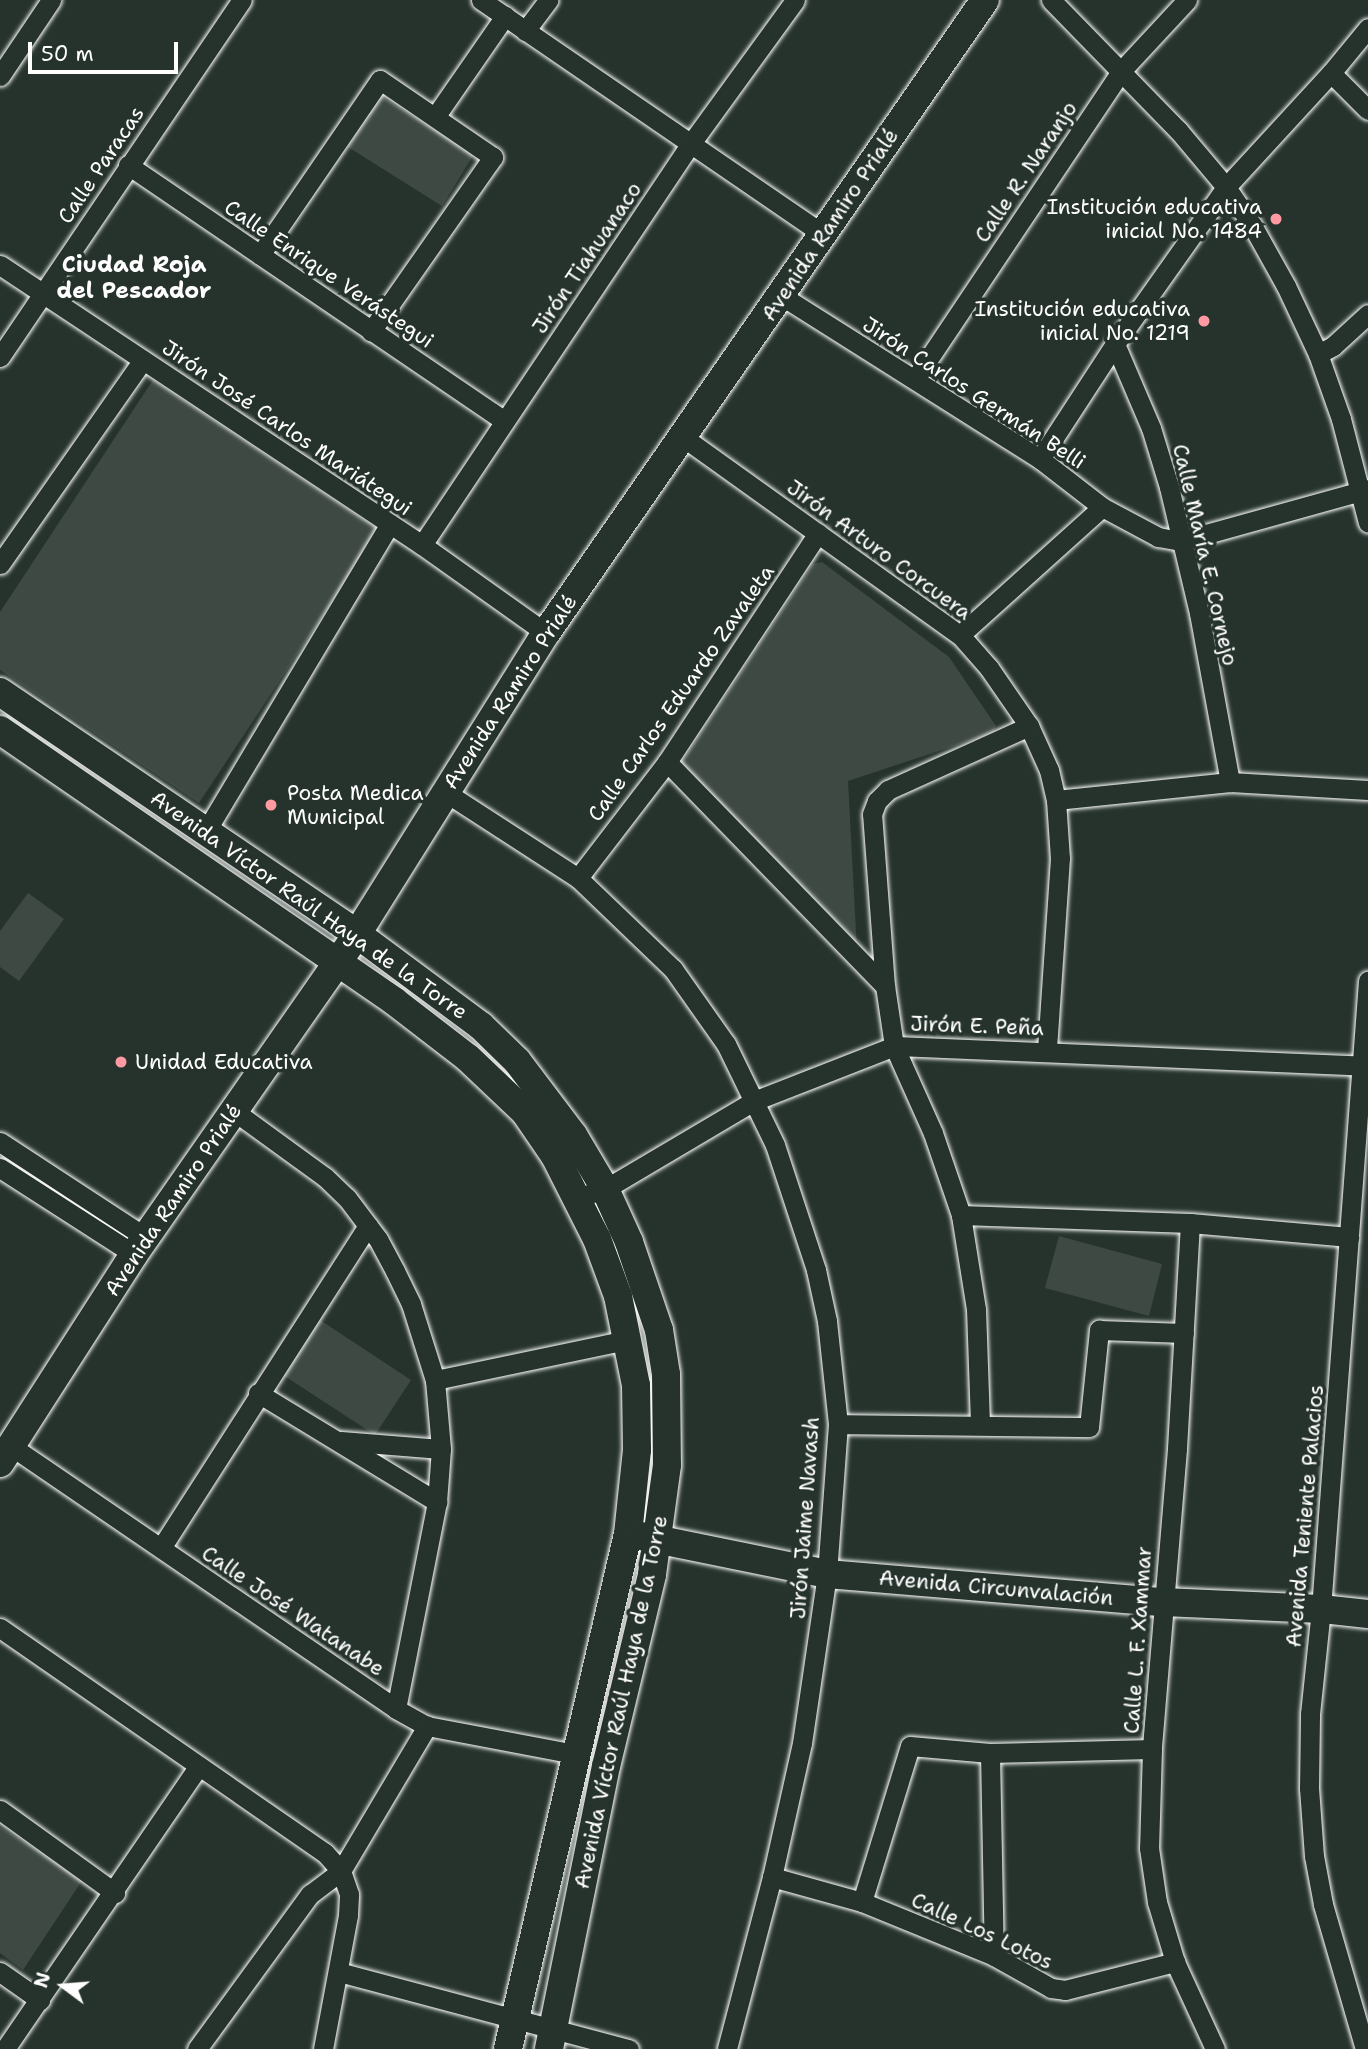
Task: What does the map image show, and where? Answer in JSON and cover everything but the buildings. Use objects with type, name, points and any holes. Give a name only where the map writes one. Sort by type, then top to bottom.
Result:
[{"type":"main road","name":"Avenida Ramiro Prialé","points":[[6,1454],[139,1246],[357,934],[546,633],[985,0]]},
{"type":"main road","name":"Avenida Víctor Raúl Haya de la Torre","points":[[0,692],[357,934],[481,1026],[517,1061],[573,1135],[605,1189],[644,1282],[659,1330],[666,1374],[667,1465],[658,1538],[606,1766],[551,2039]]},
{"type":"main road","name":"Avenida Víctor Raúl Haya de la Torre","points":[[0,730],[338,962],[457,1050],[505,1093],[525,1112],[555,1156],[577,1198],[618,1296],[636,1385],[637,1450],[628,1534],[508,2049]]},
{"type":"main road","name":"Avenida Circunvalación","points":[[628,1534],[827,1574],[1163,1602],[1321,1609],[1368,1614]]},
{"type":"street","points":[[0,76],[51,0]]},
{"type":"street","name":"Calle Paracas","points":[[0,357],[242,0]]},
{"type":"street","points":[[481,0],[823,234]]},
{"type":"street","points":[[525,31],[548,0]]},
{"type":"street","name":"Jirón Tiahuanaco","points":[[422,545],[692,142],[795,0]]},
{"type":"street","points":[[1051,0],[1178,130],[1226,187],[1286,286],[1318,354],[1365,489],[1368,523]]},
{"type":"street","name":"Calle R. Naranjo","points":[[915,379],[1121,71],[1187,0]]},
{"type":"street","points":[[435,117],[505,16]]},
{"type":"street","points":[[1040,459],[1115,344],[1226,187],[1331,73],[1368,28]]},
{"type":"street","points":[[1331,73],[1368,110]]},
{"type":"street","points":[[260,255],[380,80],[435,117],[492,157],[371,331]]},
{"type":"street","name":"Calle Enrique Verástegui","points":[[128,165],[504,421]]},
{"type":"street","name":"Jirón José Carlos Mariátegui","points":[[0,265],[422,545],[546,633]]},
{"type":"street","name":"Jirón Carlos Germán Belli","points":[[782,296],[1040,459],[1102,507],[1158,537],[1181,541]]},
{"type":"street","points":[[1318,354],[1332,346],[1368,314]]},
{"type":"street","name":"Calle María E. Cornejo","points":[[1115,344],[1151,428],[1181,541],[1199,613],[1230,782]]},
{"type":"street","points":[[0,564],[143,360]]},
{"type":"street","name":"Jirón Arturo Corcuera","points":[[683,437],[960,635],[989,668],[1029,726],[1049,770],[1056,800],[1060,858],[1047,1051]]},
{"type":"street","points":[[1181,541],[1365,489]]},
{"type":"street","points":[[960,635],[1102,507]]},
{"type":"street","points":[[206,831],[390,524]]},
{"type":"street","name":"Calle Carlos Eduardo Zavaleta","points":[[578,878],[667,762],[818,533]]},
{"type":"street","points":[[981,1423],[976,1309],[961,1215],[933,1133],[894,1046],[885,985],[872,814],[877,801],[888,790],[1029,726]]},
{"type":"street","points":[[667,762],[861,964],[885,985]]},
{"type":"street","points":[[1056,800],[1230,782],[1368,790]]},
{"type":"street","name":"Jirón Jaime Navash","points":[[445,792],[578,878],[673,970],[726,1044],[775,1145],[816,1270],[827,1321],[838,1424],[827,1574],[802,1743],[772,1877],[727,2049]]},
{"type":"street","name":"Avenida Teniente Palacios","points":[[1365,2049],[1323,1903],[1310,1823],[1310,1714],[1365,1065],[1368,981]]},
{"type":"street","name":"Jirón E. Peña","points":[[577,1198],[605,1189],[754,1101],[894,1046],[1365,1065]]},
{"type":"street","points":[[234,1111],[325,1177],[347,1198],[368,1226],[411,1304],[435,1380],[441,1448],[437,1502],[396,1709]]},
{"type":"street","points":[[0,1142],[139,1246]]},
{"type":"street","points":[[0,1169],[139,1246]]},
{"type":"street","points":[[961,1215],[1191,1223],[1349,1237]]},
{"type":"street","name":"Calle L. F. Xammar","points":[[1191,1223],[1152,1749],[1149,1848],[1157,1902],[1175,1962],[1216,2049]]},
{"type":"street","points":[[161,1548],[258,1393],[368,1226]]},
{"type":"street","points":[[838,1424],[981,1423],[1089,1427],[1099,1330],[1184,1333]]},
{"type":"street","points":[[435,1380],[627,1340]]},
{"type":"street","points":[[258,1393],[437,1502]]},
{"type":"street","points":[[336,1441],[441,1448]]},
{"type":"street","name":"Calle José Watanabe","points":[[6,1454],[161,1548],[396,1709],[427,1726],[575,1754]]},
{"type":"street","points":[[0,1628],[325,1853],[341,1871],[349,1894],[349,1904],[339,1972],[323,2049]]},
{"type":"street","points":[[197,2049],[310,1894],[341,1871],[427,1726]]},
{"type":"street","points":[[862,1902],[910,1746],[990,1753],[1152,1749]]},
{"type":"street","points":[[990,1753],[994,1956]]},
{"type":"street","points":[[5,2049],[200,1766]]},
{"type":"street","points":[[0,1810],[115,1893]]},
{"type":"street","name":"Calle Los Lotos","points":[[772,1877],[862,1902],[994,1956],[1032,1980],[1065,1990],[1175,1962]]},
{"type":"street","points":[[0,1972],[40,2000]]},
{"type":"street","points":[[339,1972],[516,2017],[551,2039],[629,2049]]},
{"type":"shaded area","points":[[380,96],[474,154],[442,206],[348,147]]},
{"type":"shaded area","points":[[153,380],[379,530],[199,803],[0,670],[0,612]]},
{"type":"shaded area","points":[[822,562],[949,657],[996,726],[993,733],[848,781],[857,951],[678,768],[813,564]]},
{"type":"shaded area","points":[[28,893],[64,919],[19,981],[0,967],[0,931]]},
{"type":"shaded area","points":[[1059,1236],[1162,1264],[1149,1316],[1045,1288]]},
{"type":"shaded area","points":[[320,1320],[411,1380],[375,1435],[283,1375]]},
{"type":"shaded area","points":[[0,1827],[83,1879],[23,1970],[0,1953]]},
{"type":"place","name":"Institución educativa inicial No. 1484","points":[[1276,219]]},
{"type":"place","name":"Institución educativa inicial No. 1219","points":[[1204,321]]},
{"type":"place","name":"Posta Medica Municipal","points":[[271,805]]},
{"type":"place","name":"Unidad Educativa","points":[[121,1062]]},
{"type":"district","name":"Ciudad Roja del Pescador","points":[[134,277]]}]
